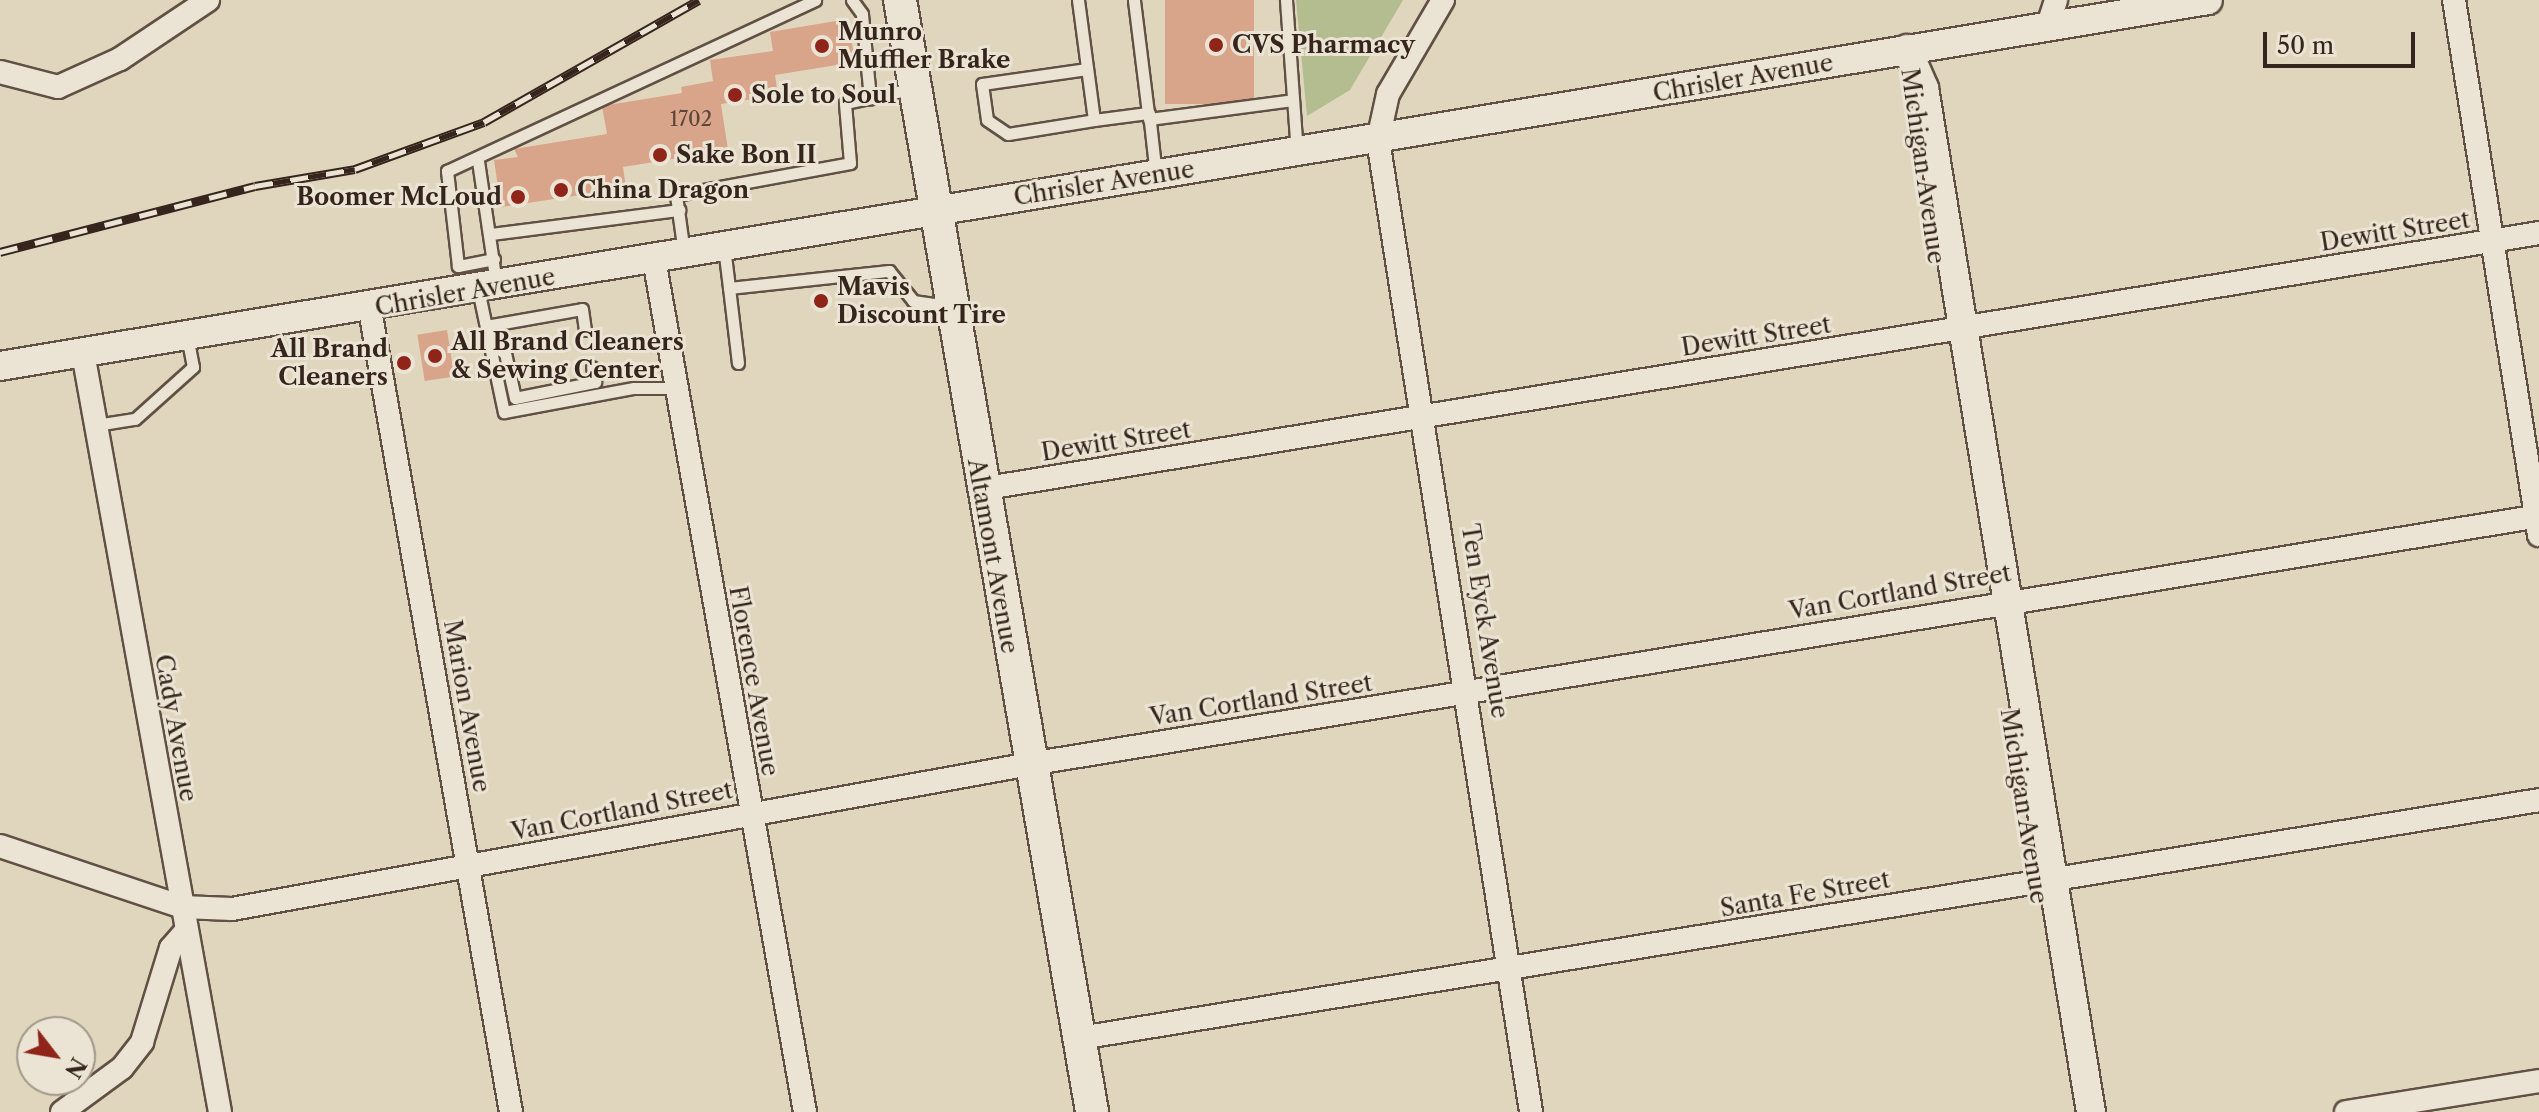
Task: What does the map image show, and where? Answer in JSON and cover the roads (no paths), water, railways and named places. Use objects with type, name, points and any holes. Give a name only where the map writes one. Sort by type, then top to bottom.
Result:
[{"type":"main road","name":"Altamont Avenue","points":[[900,0],[938,209],[981,489],[1092,1112]]},
{"type":"street","points":[[0,72],[58,87],[120,59],[208,0]]},
{"type":"street","points":[[1378,140],[1388,94],[1443,0]]},
{"type":"street","name":"Chrisler Avenue","points":[[0,366],[370,310],[489,278],[654,259],[1907,49],[2052,12],[2208,0]]},
{"type":"street","points":[[2454,0],[2538,523]]},
{"type":"street","name":"Michigan Avenue","points":[[1907,49],[2000,601],[2044,880],[2075,1112]]},
{"type":"street","name":"Ten Eyck Avenue","points":[[1378,140],[1471,692],[1531,1112]]},
{"type":"street","name":"Dewitt Street","points":[[981,489],[2539,233]]},
{"type":"street","name":"Florence Avenue","points":[[654,259],[805,1112]]},
{"type":"street","name":"Marion Avenue","points":[[370,310],[511,1112]]},
{"type":"street","name":"Cady Avenue","points":[[83,353],[182,907],[184,933],[220,1112]]},
{"type":"street","name":"Van Cortland Street","points":[[0,846],[182,907],[232,909],[470,867],[751,812],[2000,601],[2538,523]]},
{"type":"street","name":"Santa Fe Street","points":[[1080,1038],[1512,971],[2539,800]]},
{"type":"street","name":"Michigan Avenue","points":[[2044,880],[2091,1112]]},
{"type":"street","points":[[62,1112],[122,1068],[142,1042],[171,948],[184,933]]},
{"type":"street","points":[[2346,1112],[2539,1081]]},
{"type":"lane","points":[[489,278],[458,266],[447,171],[478,161],[815,0]]},
{"type":"lane","points":[[852,0],[862,14],[870,99]]},
{"type":"lane","points":[[1078,0],[1094,120]]},
{"type":"lane","points":[[1134,0],[1156,175]]},
{"type":"lane","points":[[1286,0],[1297,153]]},
{"type":"lane","points":[[1087,69],[982,84],[987,120],[1008,134],[1094,120],[1293,100]]},
{"type":"lane","points":[[684,253],[676,195],[850,163],[845,103],[914,88]]},
{"type":"lane","points":[[478,161],[491,234],[486,326],[504,412],[634,388],[677,388]]},
{"type":"lane","points":[[491,234],[679,210]]},
{"type":"lane","points":[[724,247],[738,363]]},
{"type":"lane","points":[[729,288],[889,271],[913,301],[953,305]]},
{"type":"lane","points":[[486,326],[582,309],[585,330]]},
{"type":"lane","points":[[96,425],[135,419],[193,367],[187,337]]},
{"type":"lane","points":[[489,343],[505,353],[515,398],[595,382],[592,367]]},
{"type":"railway","points":[[0,252],[255,186],[355,169],[484,122],[699,0]]},
{"type":"place","name":"CVS Pharmacy","points":[[1216,45]]},
{"type":"place","name":"Munro Muffler Brake","points":[[822,46]]},
{"type":"place","name":"Sole to Soul","points":[[735,95]]},
{"type":"place","name":"Sake Bon II","points":[[660,155]]},
{"type":"place","name":"China Dragon","points":[[561,190]]},
{"type":"place","name":"Boomer McLoud","points":[[518,197]]},
{"type":"place","name":"Mavis Discount Tire","points":[[821,301]]},
{"type":"place","name":"All Brand Cleaners & Sewing Center","points":[[435,356]]},
{"type":"place","name":"All Brand Cleaners","points":[[404,363]]}]
